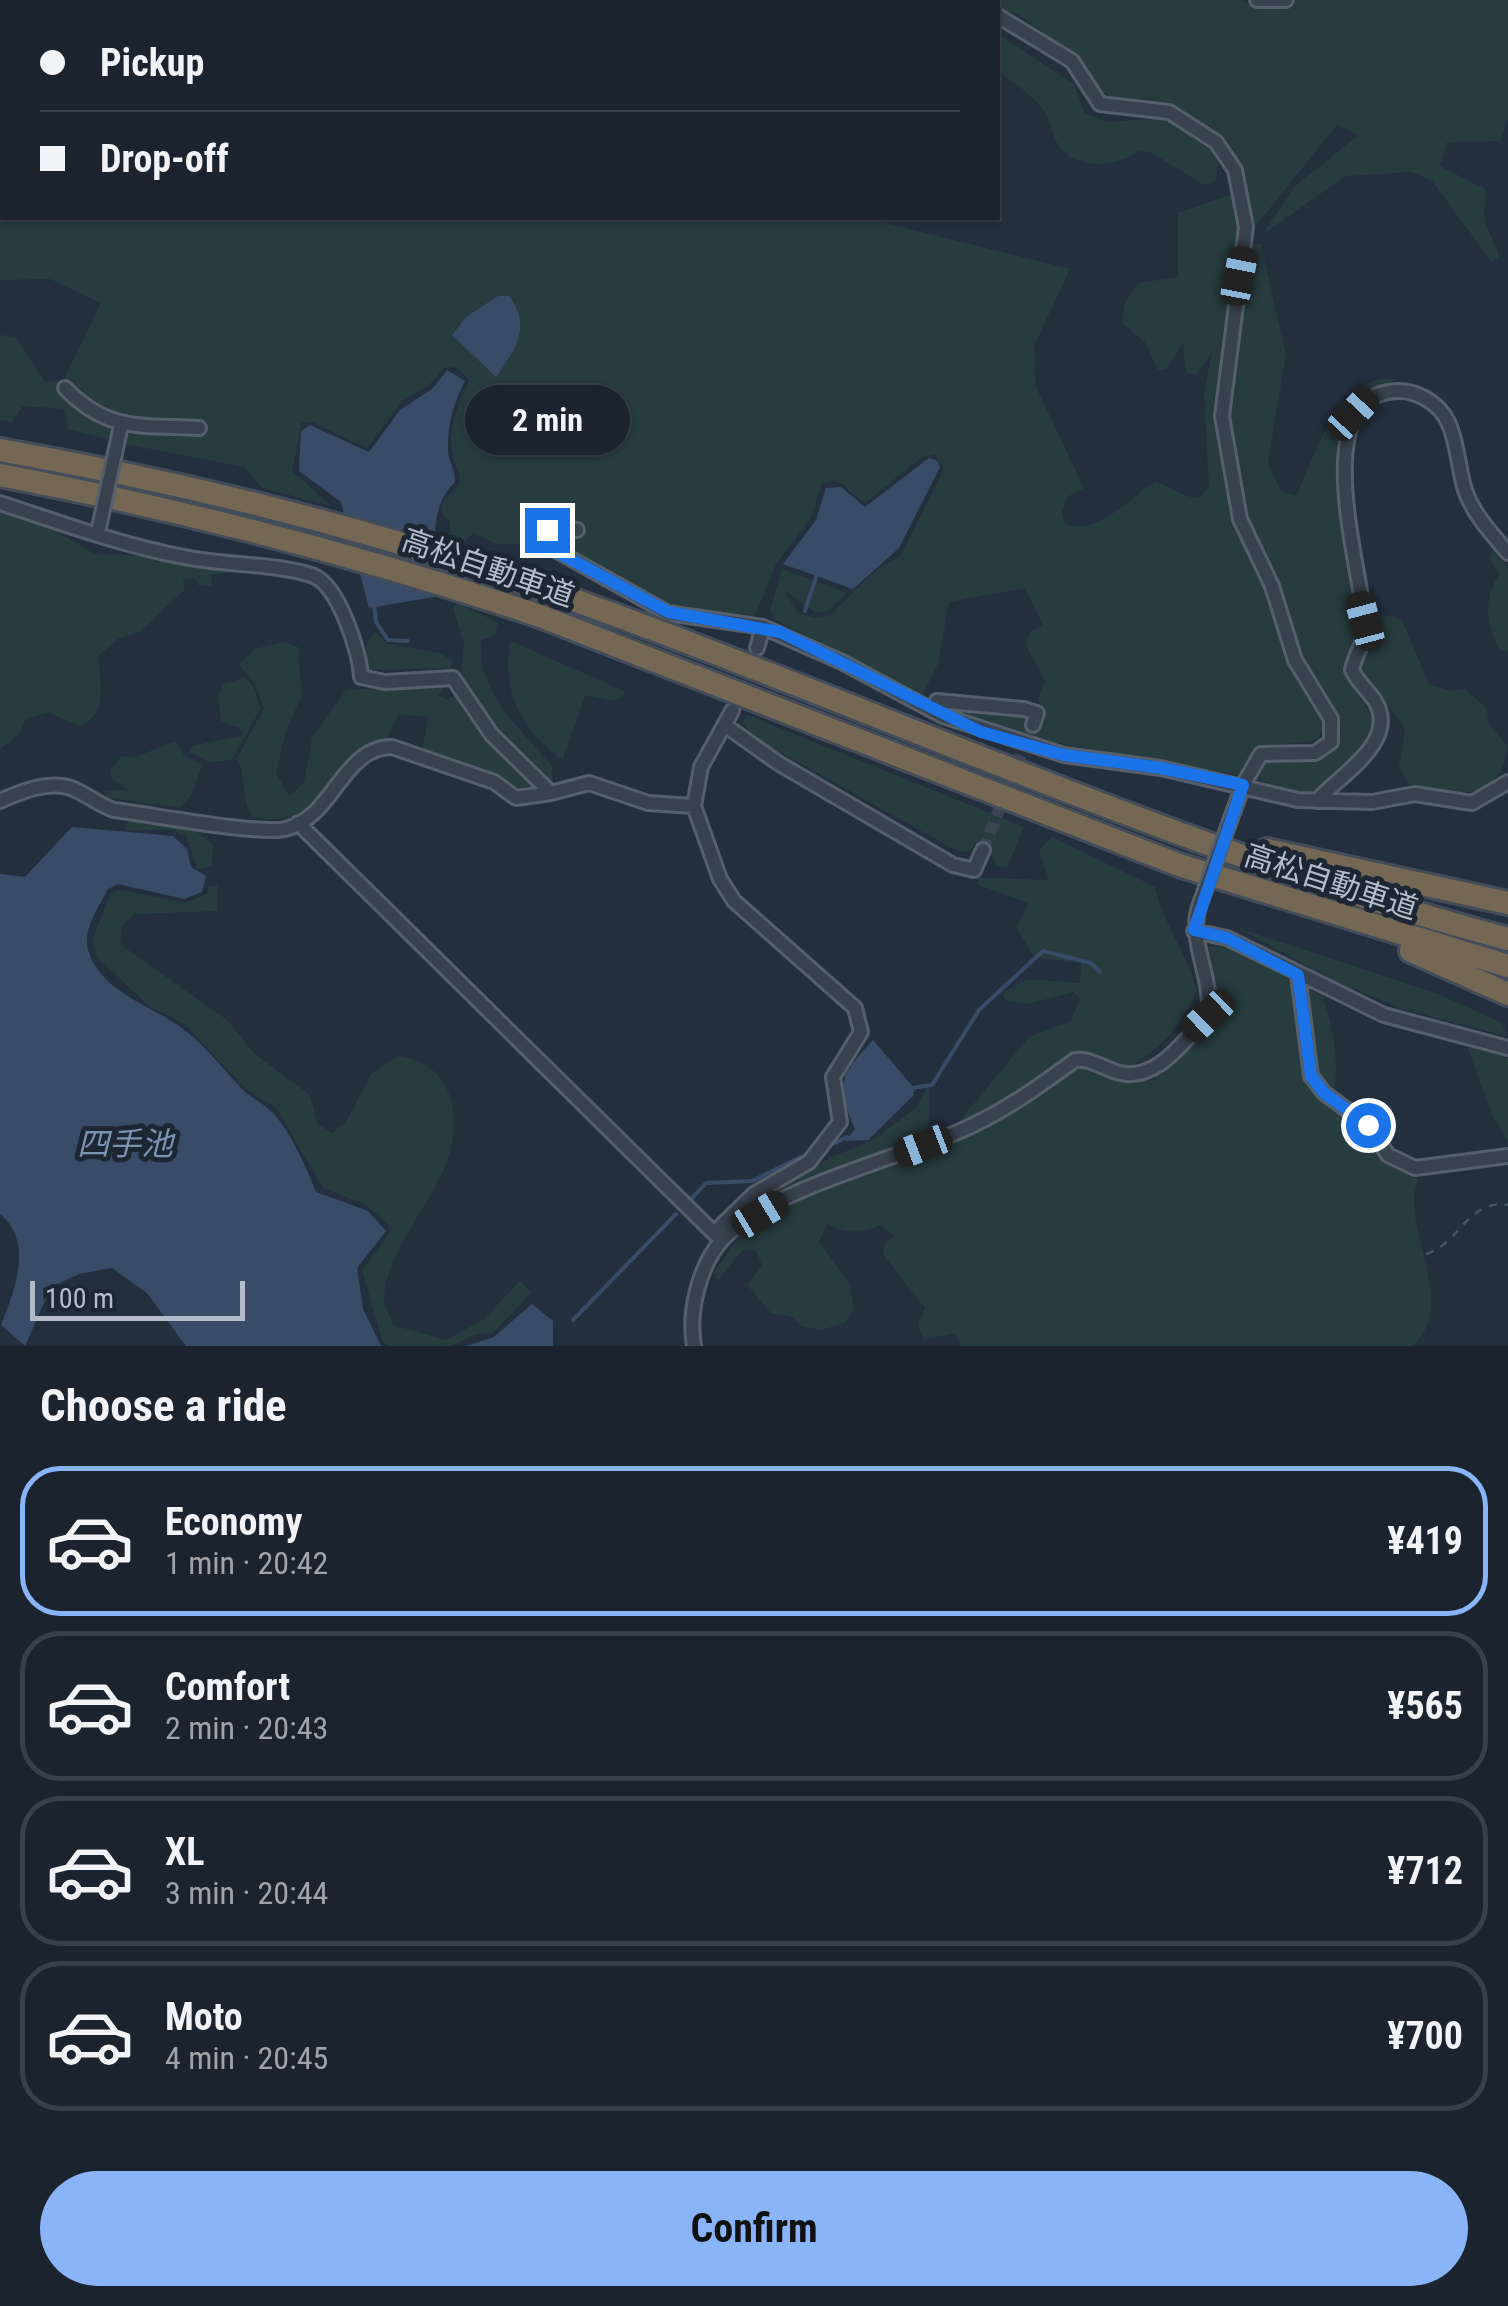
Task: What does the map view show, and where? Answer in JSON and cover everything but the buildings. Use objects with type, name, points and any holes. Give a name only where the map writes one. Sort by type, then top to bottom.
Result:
[{"type":"highway","name":"高松自動車道","points":[[0,450],[105,468],[331,523],[445,556],[639,624],[1015,772],[1316,880],[1508,939]]},
{"type":"highway","name":"高松自動車道","points":[[0,475],[136,502],[341,552],[444,583],[668,665],[1179,865],[1508,966]]},
{"type":"highway","points":[[1015,772],[1272,851],[1476,896],[1508,899]]},
{"type":"highway","points":[[1179,865],[1238,892],[1406,948],[1508,994]]},
{"type":"street","points":[[1265,0],[1286,0]]},
{"type":"street","points":[[718,1237],[782,1200],[958,1132],[1017,1104],[1075,1060],[1085,1059],[1131,1074],[1150,1072],[1208,1016],[1210,983],[1194,930],[1243,785],[1261,754],[1315,753],[1330,742],[1333,730],[1331,719],[1295,660],[1272,586],[1240,518],[1225,433],[1223,403],[1246,227],[1235,170],[1216,142],[1169,112],[1100,104],[1072,61],[1000,17]]},
{"type":"street","points":[[65,388],[86,410],[120,427],[199,428]]},
{"type":"street","points":[[1318,801],[1356,766],[1379,734],[1381,718],[1352,670],[1366,636],[1357,592],[1346,483],[1346,432],[1353,414],[1371,395],[1406,391],[1426,398],[1446,417],[1466,494],[1508,553]]},
{"type":"street","points":[[99,532],[120,427]]},
{"type":"street","points":[[0,503],[184,558],[314,576],[336,601],[360,655],[361,677],[385,682],[454,678],[492,734],[551,792]]},
{"type":"street","points":[[577,530],[553,527],[544,538],[550,548],[668,612],[763,627],[981,732],[1064,755],[1161,768],[1287,798],[1318,801],[1372,802],[1415,794],[1472,802],[1508,782]]},
{"type":"street","points":[[757,648],[763,627]]},
{"type":"street","points":[[932,710],[938,702],[1024,709],[1037,713],[1032,725]]},
{"type":"street","points":[[694,1346],[694,1297],[718,1237],[754,1194],[808,1162],[840,1122],[834,1077],[861,1032],[856,1008],[734,901],[720,879],[694,806],[701,767],[732,711]]},
{"type":"street","points":[[726,726],[778,763],[953,865],[974,870],[982,850]]},
{"type":"street","points":[[0,801],[55,785],[73,788],[97,805],[114,810],[284,830],[313,814],[362,756],[376,747],[392,747],[494,782],[516,798],[589,783],[648,803],[694,806]]},
{"type":"street","points":[[298,824],[718,1237]]},
{"type":"street","points":[[1194,930],[1227,938],[1384,1016],[1508,1048]]},
{"type":"street","points":[[1298,975],[1311,1076],[1324,1093],[1368,1125],[1388,1155],[1415,1168],[1508,1156]]},
{"type":"path","points":[[1426,1254],[1443,1248],[1470,1214],[1484,1206],[1508,1205]]},
{"type":"green space","points":[[1000,0],[1237,0],[1258,7],[1289,7],[1295,0],[1508,0],[1508,119],[1500,141],[1447,142],[1440,166],[1487,190],[1485,222],[1499,258],[1491,261],[1432,181],[1411,172],[1346,176],[1263,234],[1294,187],[1359,135],[1337,125],[1253,229],[1244,177],[1234,151],[1220,136],[1152,99],[1114,98],[1099,90],[1078,58],[1019,15],[1000,9]]},
{"type":"green space","points":[[1000,35],[1074,84],[1085,114],[1109,122],[1161,118],[1212,150],[1219,164],[1215,181],[1204,185],[1150,152],[1139,151],[1118,161],[1094,164],[1072,158],[1056,141],[1040,106],[1000,73]]},
{"type":"green space","points":[[1235,193],[1240,233],[1215,418],[1234,521],[1265,588],[1288,663],[1321,715],[1323,728],[1317,739],[1262,747],[1246,761],[1238,775],[1035,739],[955,713],[957,708],[1028,716],[1026,722],[1039,727],[1042,712],[1038,699],[1045,681],[1025,644],[1030,632],[1043,625],[1025,588],[949,602],[938,664],[923,694],[775,620],[770,611],[782,569],[847,593],[827,611],[816,613],[785,591],[797,612],[814,618],[830,615],[874,572],[900,556],[944,469],[935,454],[921,458],[866,502],[841,483],[822,484],[810,520],[776,564],[754,618],[661,602],[542,544],[497,544],[473,533],[460,546],[452,543],[449,521],[441,512],[444,500],[460,484],[452,453],[452,434],[469,380],[458,368],[445,367],[429,385],[401,402],[367,448],[312,422],[302,422],[292,471],[331,506],[262,488],[244,467],[125,444],[127,429],[160,430],[161,420],[113,415],[108,439],[68,429],[64,409],[23,406],[12,422],[0,420],[0,335],[16,337],[45,382],[63,381],[101,303],[50,279],[0,280],[0,220],[873,220],[1070,269],[1034,346],[1036,387],[1084,488],[1067,497],[1062,513],[1065,524],[1077,526],[1112,514],[1155,482],[1198,498],[1209,488],[1204,391],[1212,353],[1196,375],[1186,373],[1183,344],[1166,370],[1158,370],[1145,342],[1122,323],[1125,303],[1138,283],[1178,277],[1178,213]]},
{"type":"green space","points":[[1251,244],[1261,244],[1286,355],[1268,462],[1280,490],[1296,496],[1321,439],[1344,402],[1359,388],[1376,380],[1396,379],[1358,395],[1344,414],[1339,431],[1338,500],[1358,620],[1346,671],[1370,714],[1374,732],[1316,793],[1285,792],[1261,781],[1259,772],[1266,760],[1318,761],[1341,736],[1339,719],[1301,659],[1247,514],[1229,415]]},
{"type":"green space","points":[[0,508],[53,530],[95,554],[155,556],[249,570],[211,575],[212,586],[199,586],[194,578],[183,579],[185,589],[140,632],[118,639],[99,655],[99,706],[89,721],[80,726],[49,713],[26,718],[19,734],[0,749]]},
{"type":"green space","points":[[1492,550],[1508,567],[1508,651],[1499,650],[1489,621],[1490,594],[1499,574],[1489,558]]},
{"type":"green space","points":[[458,604],[498,622],[495,635],[481,640],[486,677],[503,709],[552,766],[553,780],[549,782],[498,734],[470,694],[461,672],[464,644],[453,607]]},
{"type":"green space","points":[[1387,615],[1402,620],[1429,684],[1451,691],[1464,689],[1486,707],[1489,724],[1508,747],[1503,766],[1484,788],[1458,793],[1409,784],[1399,767],[1405,729],[1361,670],[1371,642],[1372,617]]},
{"type":"green space","points":[[375,632],[388,644],[439,653],[453,661],[451,668],[371,670],[366,651]]},
{"type":"green space","points":[[511,641],[624,691],[623,697],[613,701],[585,695],[563,759],[536,737],[518,708],[508,675]]},
{"type":"green space","points":[[283,642],[298,647],[302,695],[286,731],[276,773],[289,796],[304,783],[312,737],[346,690],[438,685],[445,686],[438,696],[448,700],[457,692],[538,784],[520,788],[422,752],[428,717],[399,714],[386,741],[368,743],[307,810],[274,819],[252,817],[237,758],[264,708],[254,683],[239,664],[254,649]]},
{"type":"green space","points":[[244,678],[252,684],[261,708],[232,760],[209,762],[190,752],[192,746],[243,735],[240,728],[221,721],[218,696],[223,684]]},
{"type":"green space","points":[[747,715],[1024,827],[1007,868],[996,865],[989,850],[977,842],[970,851],[959,852],[751,736],[742,721]]},
{"type":"green space","points":[[175,741],[184,755],[202,765],[192,794],[180,808],[104,797],[106,791],[129,790],[111,778],[110,771],[121,756],[133,758]]},
{"type":"green space","points":[[138,818],[179,824],[197,832],[213,846],[212,866],[197,869],[187,837],[172,830],[127,830],[125,823]]},
{"type":"green space","points":[[1052,837],[1155,887],[1193,977],[1197,991],[1184,1014],[1163,1042],[1132,1065],[1127,1078],[1152,1081],[1187,1051],[1206,1028],[1216,1001],[1208,947],[1234,949],[1323,997],[1335,1051],[1332,1106],[1362,1129],[1376,1154],[1418,1179],[1414,1199],[1416,1220],[1431,1309],[1426,1328],[1413,1346],[961,1346],[954,1333],[924,1340],[918,1325],[925,1308],[883,1254],[885,1242],[895,1236],[880,1225],[854,1232],[827,1224],[819,1242],[850,1284],[854,1310],[845,1323],[821,1330],[771,1313],[747,1285],[762,1265],[756,1251],[743,1250],[718,1280],[713,1273],[738,1239],[746,1212],[829,1158],[871,1141],[916,1108],[929,1085],[929,1136],[907,1147],[911,1157],[952,1144],[957,1124],[1029,1037],[1071,1021],[1080,998],[1073,992],[1028,1004],[1005,1000],[1003,993],[1027,979],[1080,983],[1081,963],[1034,957],[1016,927],[1029,903],[976,884],[979,878],[1049,880],[1039,850]]},
{"type":"green space","points":[[209,886],[218,886],[217,911],[134,914],[122,926],[120,944],[227,1020],[255,1054],[310,1095],[317,1123],[332,1133],[346,1122],[371,1074],[398,1056],[428,1067],[438,1076],[446,1087],[454,1115],[451,1148],[446,1165],[395,1257],[385,1302],[393,1325],[446,1340],[484,1319],[520,1281],[531,1293],[493,1333],[476,1334],[451,1346],[388,1346],[382,1340],[362,1270],[392,1229],[367,1205],[323,1188],[277,1109],[245,1088],[185,1024],[149,1006],[96,956],[93,938],[111,893],[120,890],[186,903],[207,894]]},
{"type":"green space","points":[[1238,928],[1438,994],[1502,1023],[1508,1037],[1400,1008],[1337,982]]},
{"type":"green space","points":[[1467,1046],[1508,1058],[1508,1140],[1493,1118]]},
{"type":"water","points":[[498,296],[509,296],[520,327],[515,347],[496,377],[452,335],[466,317]]},
{"type":"water","points":[[447,370],[465,381],[454,406],[449,433],[448,452],[455,482],[445,494],[436,521],[440,596],[369,608],[341,502],[299,471],[301,431],[310,425],[369,452],[400,410],[432,389]]},
{"type":"water","points":[[929,458],[938,461],[940,467],[899,548],[853,589],[783,564],[816,520],[826,488],[841,487],[865,507]]},
{"type":"water","name":"四手池","points":[[72,827],[173,836],[187,849],[191,867],[206,876],[202,892],[184,899],[118,884],[108,889],[89,929],[89,953],[105,979],[191,1036],[242,1089],[272,1112],[291,1139],[316,1192],[368,1211],[386,1231],[357,1268],[363,1309],[381,1346],[186,1346],[147,1293],[112,1268],[79,1274],[51,1287],[25,1346],[1,1325],[16,1282],[19,1252],[10,1225],[0,1214],[0,874],[25,877]]},
{"type":"water","points":[[873,1040],[914,1088],[913,1096],[868,1140],[845,1141],[855,1129],[845,1101],[844,1081],[853,1063]]},
{"type":"water","points":[[532,1304],[553,1321],[553,1346],[466,1346],[494,1337]]},
{"type":"waterway","points":[[805,611],[817,574]]},
{"type":"waterway","points":[[374,603],[376,622],[388,640],[408,641]]},
{"type":"waterway","points":[[911,1088],[932,1085],[979,1010],[1043,951],[1091,963],[1100,972]]},
{"type":"waterway","points":[[835,1143],[847,1137]]},
{"type":"waterway","points":[[691,1199],[706,1183],[752,1181],[803,1156]]},
{"type":"waterway","points":[[573,1320],[676,1214]]},
{"type":"tunnel","points":[[983,850],[1033,725]]},
{"type":"route","points":[[547,530],[544,538],[550,548],[668,612],[780,632],[981,732],[1064,755],[1161,768],[1243,785],[1196,914],[1194,930],[1227,938],[1298,975],[1305,1016],[1306,1061],[1311,1076],[1324,1093],[1368,1125]]}]
